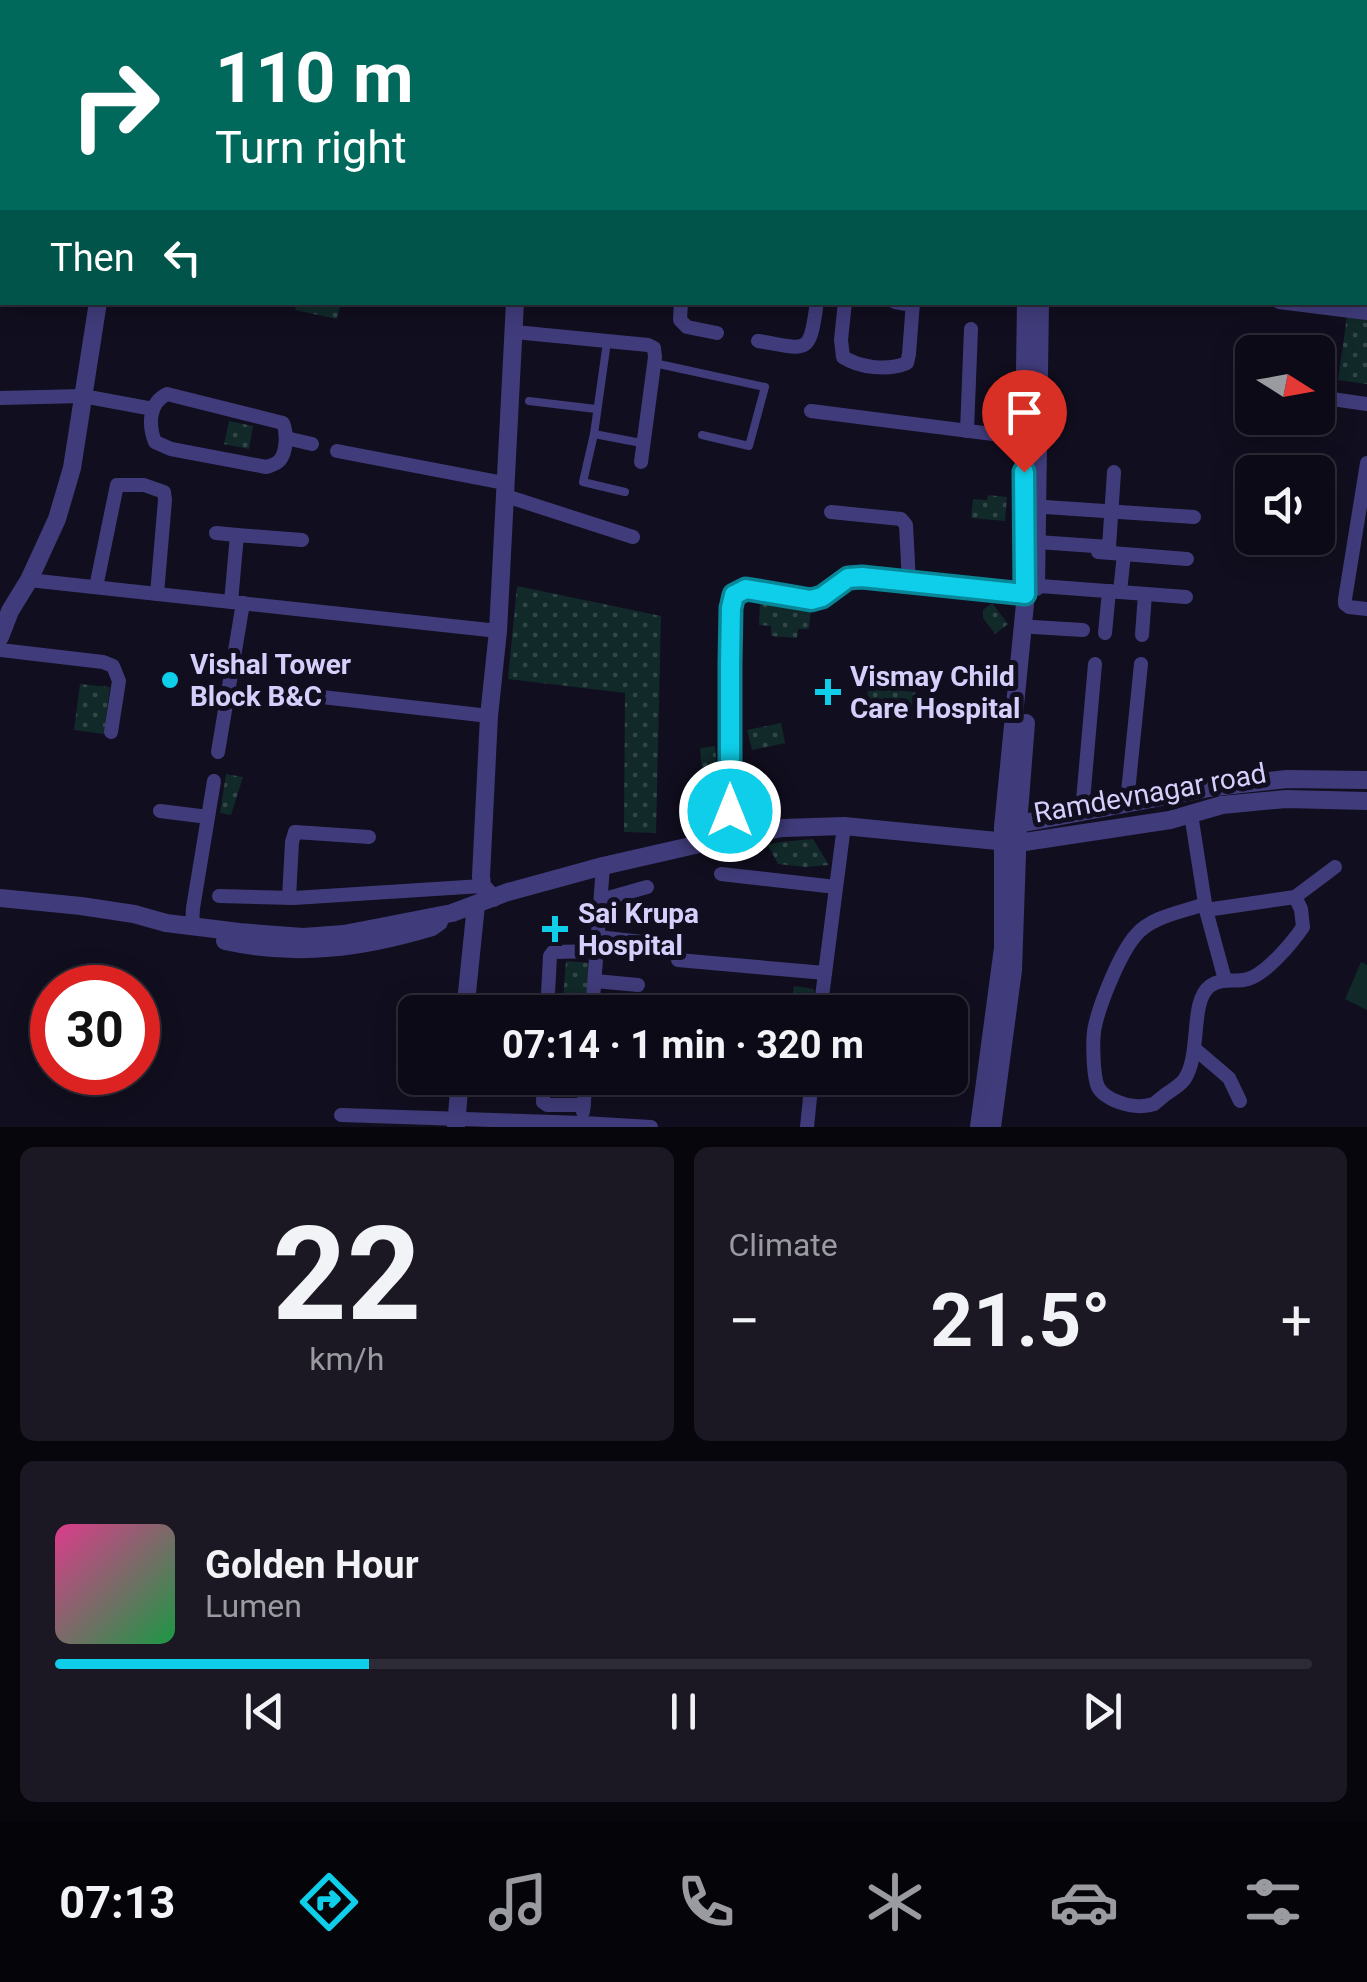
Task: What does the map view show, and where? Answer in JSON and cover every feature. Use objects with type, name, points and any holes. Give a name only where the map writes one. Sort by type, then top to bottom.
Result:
[{"type":"street","points":[[0,637],[58,519],[72,468],[97,305]]},
{"type":"street","points":[[468,995],[484,896],[481,876],[488,716],[498,631],[516,305]]},
{"type":"street","points":[[681,305],[680,320],[687,326],[717,333]]},
{"type":"street","points":[[758,341],[806,346],[812,337],[817,305]]},
{"type":"street","points":[[846,305],[843,357],[857,364],[894,368],[907,363],[913,305]]},
{"type":"street","points":[[992,1127],[1013,970],[1006,835],[1033,627],[1028,588],[1037,545],[1024,438],[1026,305]]},
{"type":"street","points":[[979,1127],[1003,948],[1006,835],[1028,588],[1040,305]]},
{"type":"street","points":[[1304,305],[1367,313]]},
{"type":"street","points":[[967,431],[971,330]]},
{"type":"street","points":[[515,332],[651,346],[656,352],[640,462]]},
{"type":"street","points":[[167,394],[283,422],[286,438],[280,460],[266,466],[171,450],[155,442],[152,436],[153,409],[156,401],[167,394]]},
{"type":"street","points":[[0,398],[82,396],[153,409]]},
{"type":"street","points":[[1335,399],[1367,404]]},
{"type":"street","points":[[811,411],[1024,438]]},
{"type":"street","points":[[286,438],[312,444]]},
{"type":"street","points":[[338,451],[504,489],[633,538]]},
{"type":"street","points":[[1367,463],[1345,604],[1367,609]]},
{"type":"street","points":[[1037,545],[1109,547],[1114,472]]},
{"type":"street","points":[[96,588],[117,485],[144,485],[164,492],[165,500],[157,594]]},
{"type":"street","points":[[1031,507],[1194,517]]},
{"type":"street","points":[[831,512],[901,518],[906,525],[909,582]]},
{"type":"street","points":[[216,533],[302,540]]},
{"type":"street","points":[[218,752],[237,603],[237,535]]},
{"type":"street","points":[[1037,545],[1186,560]]},
{"type":"street","points":[[1106,633],[1124,554]]},
{"type":"street","points":[[730,837],[734,595],[746,589],[811,600],[822,597],[848,578],[862,577],[1186,598]]},
{"type":"street","points":[[29,580],[498,631]]},
{"type":"street","points":[[1142,635],[1144,594]]},
{"type":"street","points":[[1033,627],[1083,630]]},
{"type":"street","points":[[0,650],[113,666],[119,681],[111,732]]},
{"type":"street","points":[[1082,812],[1095,664]]},
{"type":"street","points":[[1128,802],[1141,664]]},
{"type":"street","points":[[278,692],[488,716]]},
{"type":"street","name":"Ramdevnagar road","points":[[1006,835],[1082,812],[1215,787],[1286,779],[1367,780]]},
{"type":"street","points":[[214,780],[193,908],[192,927],[199,936],[275,950],[365,945],[432,927],[484,896]]},
{"type":"street","name":"Ramdevnagar road","points":[[1006,835],[1151,823],[1222,805],[1286,799],[1367,801]]},
{"type":"street","points":[[160,811],[208,817]]},
{"type":"street","points":[[1191,814],[1206,907],[1225,980]]},
{"type":"street","points":[[218,896],[484,896],[782,828],[844,826],[1006,835]]},
{"type":"street","points":[[822,995],[844,826]]},
{"type":"street","points":[[289,898],[295,832],[369,837]]},
{"type":"street","points":[[594,995],[604,866]]},
{"type":"street","points":[[1295,897],[1303,927],[1293,942],[1274,962],[1248,979],[1225,980],[1210,986],[1202,997],[1193,1060],[1182,1082],[1154,1104],[1140,1106],[1121,1104],[1098,1088],[1094,1028],[1108,988],[1137,933],[1158,919],[1206,907],[1295,897],[1335,868]]},
{"type":"street","points":[[721,874],[836,887]]},
{"type":"street","points":[[601,900],[646,887]]},
{"type":"street","points":[[0,898],[81,906],[192,927]]},
{"type":"street","points":[[548,995],[553,952],[642,942]]},
{"type":"street","points":[[678,960],[825,973]]},
{"type":"street","points":[[595,981],[638,985]]},
{"type":"street","points":[[1195,1049],[1229,1078],[1240,1101]]},
{"type":"street","points":[[457,1122],[459,1095]]},
{"type":"street","points":[[543,1095],[547,1105],[584,1105]]},
{"type":"street","points":[[574,1124],[585,1095]]},
{"type":"street","points":[[807,1127],[810,1095]]},
{"type":"street","points":[[351,1119],[650,1127]]},
{"type":"lane","points":[[607,342],[583,482],[625,492]]},
{"type":"lane","points":[[654,363],[765,387],[748,446],[702,436]]},
{"type":"lane","points":[[529,401],[596,409]]},
{"type":"lane","points":[[594,434],[636,442]]},
{"type":"green space","points":[[296,305],[340,305],[337,319],[295,310]]},
{"type":"green space","points":[[1347,316],[1367,319],[1367,384],[1338,380]]},
{"type":"green space","points":[[229,421],[253,426],[249,449],[224,444]]},
{"type":"green space","points":[[988,495],[1007,497],[1005,521],[971,518],[973,499],[987,500]]},
{"type":"green space","points":[[517,586],[661,616],[656,833],[624,832],[625,693],[508,679]]},
{"type":"green space","points":[[760,602],[811,606],[809,629],[798,629],[797,638],[771,636],[771,626],[759,625]]},
{"type":"green space","points":[[992,603],[1008,624],[995,634],[983,618],[983,610]]},
{"type":"green space","points":[[80,684],[110,687],[104,734],[74,730]]},
{"type":"green space","points":[[868,688],[916,692],[914,719],[866,716]]},
{"type":"green space","points":[[781,723],[785,743],[752,750],[747,730]]},
{"type":"green space","points":[[715,746],[718,781],[703,782],[700,748]]},
{"type":"green space","points":[[226,774],[243,777],[231,815],[220,813]]},
{"type":"green space","points":[[715,798],[717,821],[689,824],[688,817],[701,815],[700,800]]},
{"type":"green space","points":[[813,839],[829,865],[778,864],[768,845],[780,842]]},
{"type":"green space","points":[[566,961],[591,963],[588,995],[563,995]]},
{"type":"green space","points":[[1361,962],[1367,965],[1367,1010],[1345,999]]},
{"type":"green space","points":[[794,986],[814,989],[813,995],[793,995]]},
{"type":"place","name":"Vishal Tower Block B&C","points":[[170,680]]},
{"type":"place","name":"Vismay Child Care Hospital","points":[[828,692]]},
{"type":"place","name":"Sai Krupa Hospital","points":[[555,929]]},
{"type":"route","points":[[730,811],[734,595],[746,589],[811,600],[822,597],[848,578],[862,577],[1025,594],[1024,472]]}]
